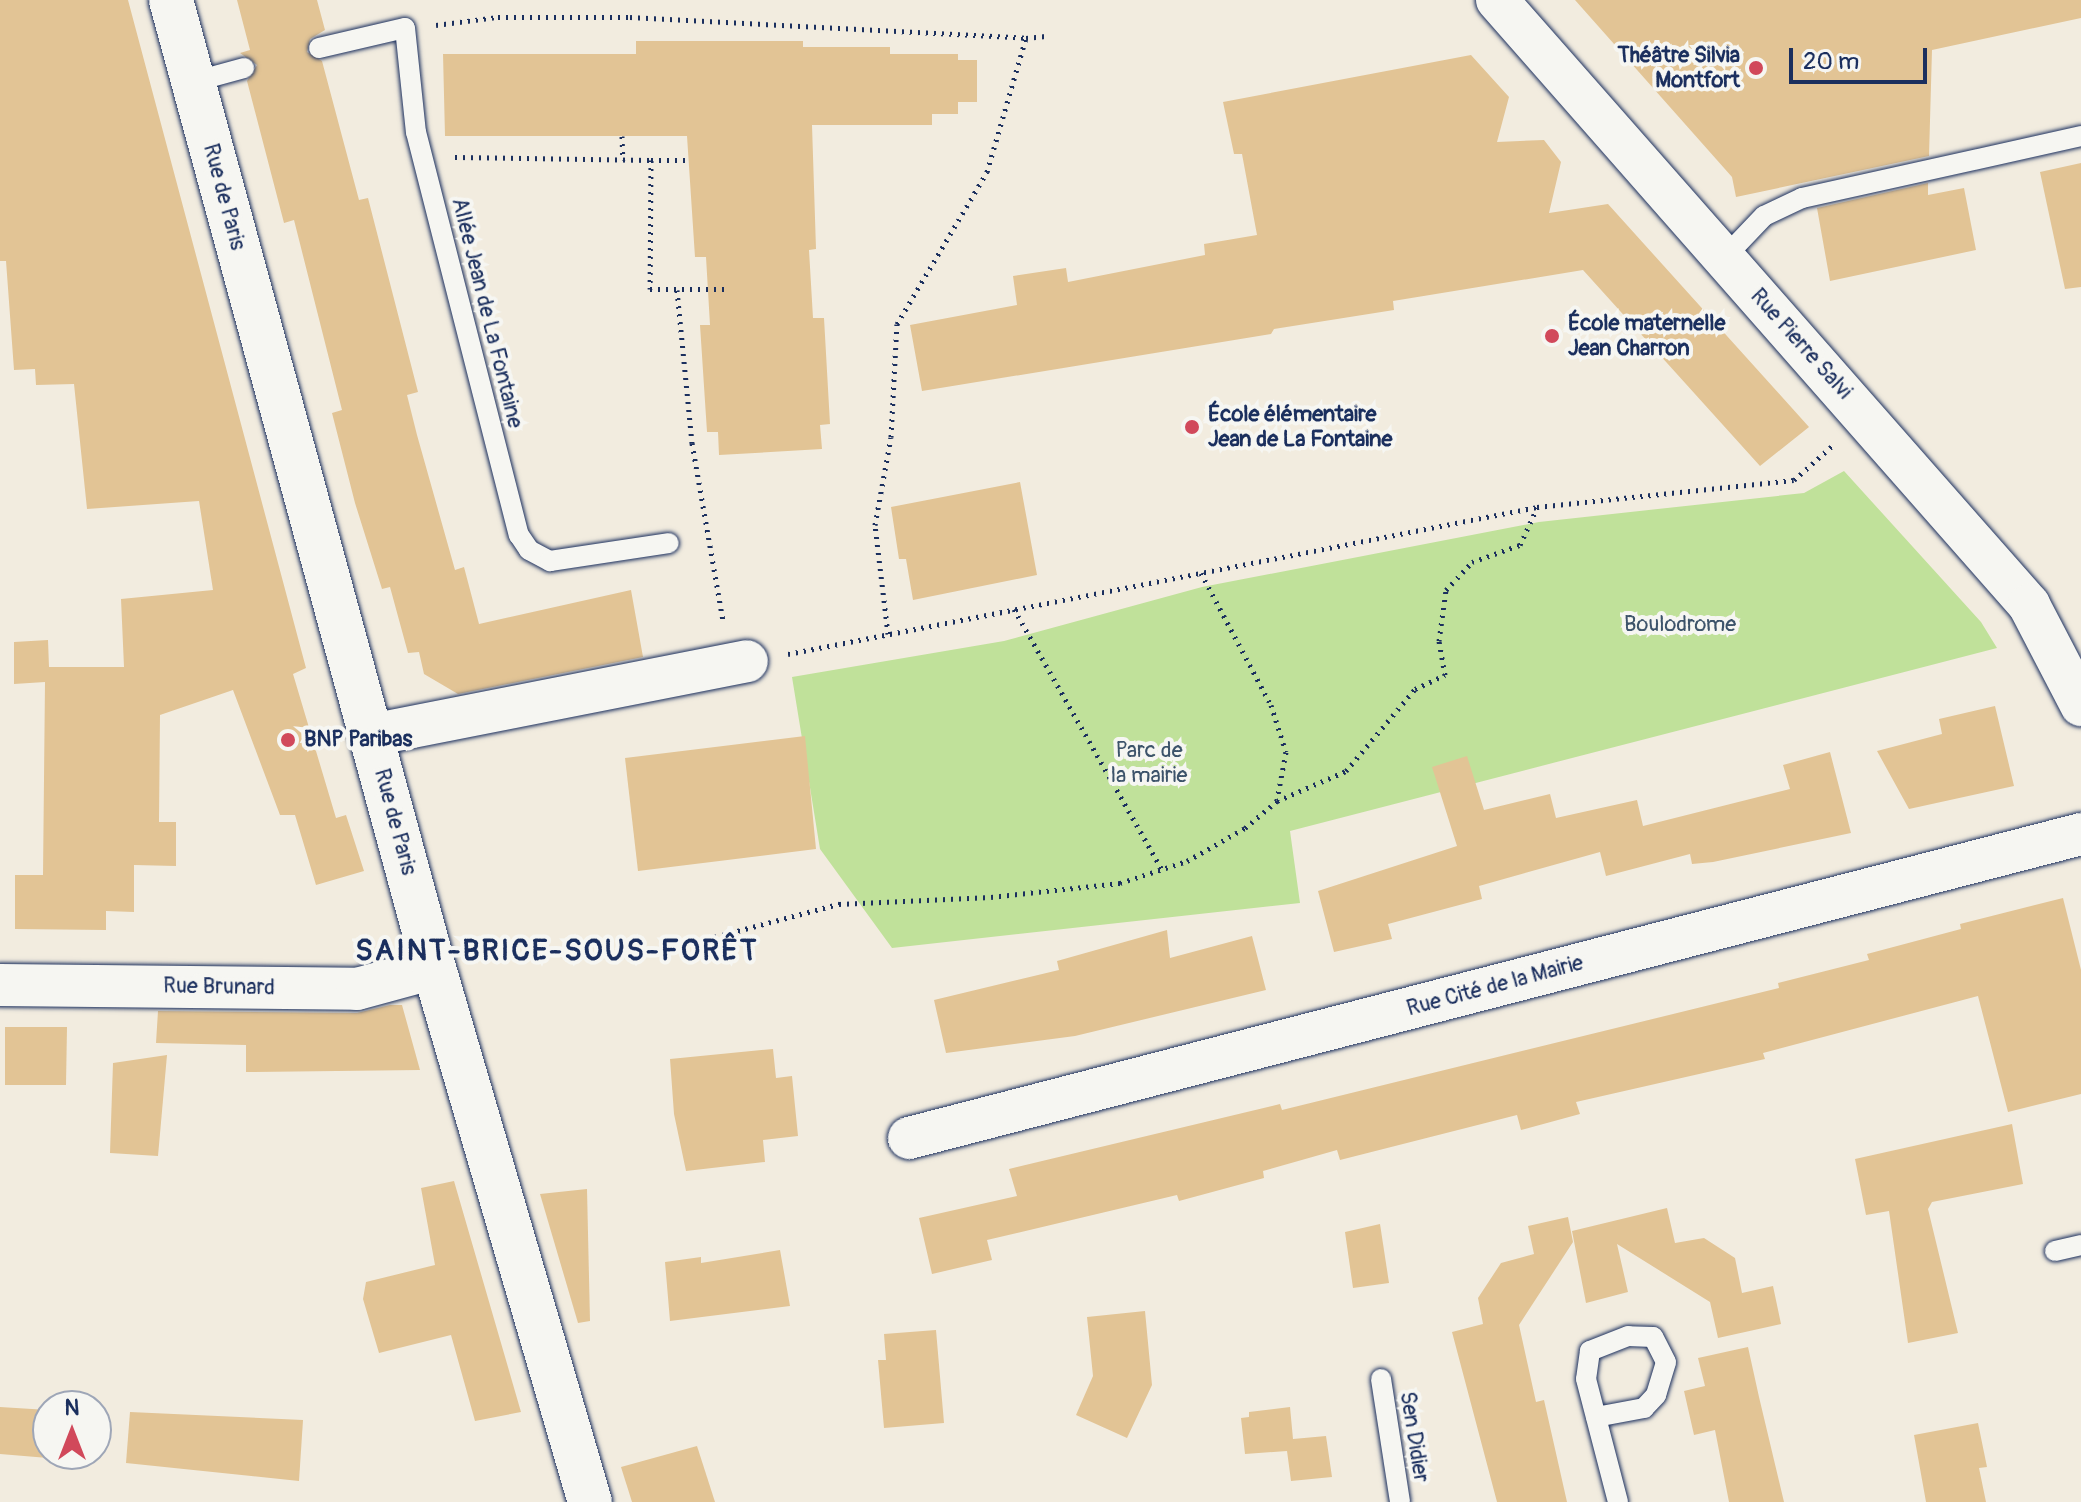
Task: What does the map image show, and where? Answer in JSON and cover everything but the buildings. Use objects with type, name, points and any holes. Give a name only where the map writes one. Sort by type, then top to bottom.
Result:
[{"type":"street","name":"Rue de Paris","points":[[171,0],[434,968],[590,1502]]},
{"type":"street","name":"Rue Pierre Salvi","points":[[1497,0],[2029,605],[2079,694]]},
{"type":"street","points":[[371,735],[739,663]]},
{"type":"street","name":"Rue Cité de la Mairie","points":[[909,1138],[2081,834]]},
{"type":"street","name":"Rue Brunard","points":[[0,985],[357,989],[434,968]]},
{"type":"lane","points":[[319,48],[405,28]]},
{"type":"lane","name":"Allée Jean de La Fontaine","points":[[405,28],[422,156],[519,535],[529,550],[550,561],[669,543]]},
{"type":"lane","points":[[193,82],[244,68]]},
{"type":"lane","points":[[1724,258],[1764,216],[1802,198],[2081,136]]},
{"type":"lane","points":[[2055,1251],[2081,1245]]},
{"type":"lane","points":[[1596,1417],[1644,1408],[1656,1395],[1666,1362],[1653,1337],[1628,1336],[1590,1351],[1586,1379],[1618,1502]]},
{"type":"lane","name":"Sen Didier","points":[[1381,1379],[1400,1502]]},
{"type":"path","points":[[405,28],[498,17],[630,17],[1026,38],[1046,36]]},
{"type":"path","points":[[888,634],[875,525],[891,437],[897,324],[987,172],[1026,38]]},
{"type":"path","points":[[622,136],[623,160]]},
{"type":"path","points":[[422,156],[688,160]]},
{"type":"path","points":[[651,160],[650,289],[727,289]]},
{"type":"path","points":[[677,290],[692,443],[739,663],[1537,507],[1794,480],[1866,416]]},
{"type":"path","points":[[707,939],[839,904],[991,897],[1120,883],[1162,869],[1245,828],[1277,801],[1346,771],[1415,689],[1445,675],[1439,641],[1446,590],[1472,562],[1520,545],[1537,507]]},
{"type":"path","points":[[1201,573],[1271,705],[1286,752],[1277,801]]},
{"type":"path","points":[[1014,609],[1162,869]]},
{"type":"green space","name":"Parc de la mairie","points":[[1844,471],[1981,622],[1997,648],[1290,831],[1300,903],[892,948],[820,849],[792,677],[1004,641],[1202,587],[1539,522],[1804,493]]},
{"type":"place","name":"Théâtre Silvia Montfort","points":[[1756,68]]},
{"type":"place","name":"École maternelle Jean Charron","points":[[1552,336]]},
{"type":"place","name":"École élémentaire Jean de La Fontaine","points":[[1192,427]]},
{"type":"place","name":"BNP Paribas","points":[[288,740]]},
{"type":"district","name":"SAINT-BRICE-SOUS-FORÊT","points":[[557,951]]},
{"type":"park label","name":"Boulodrome","points":[[1680,625]]}]
